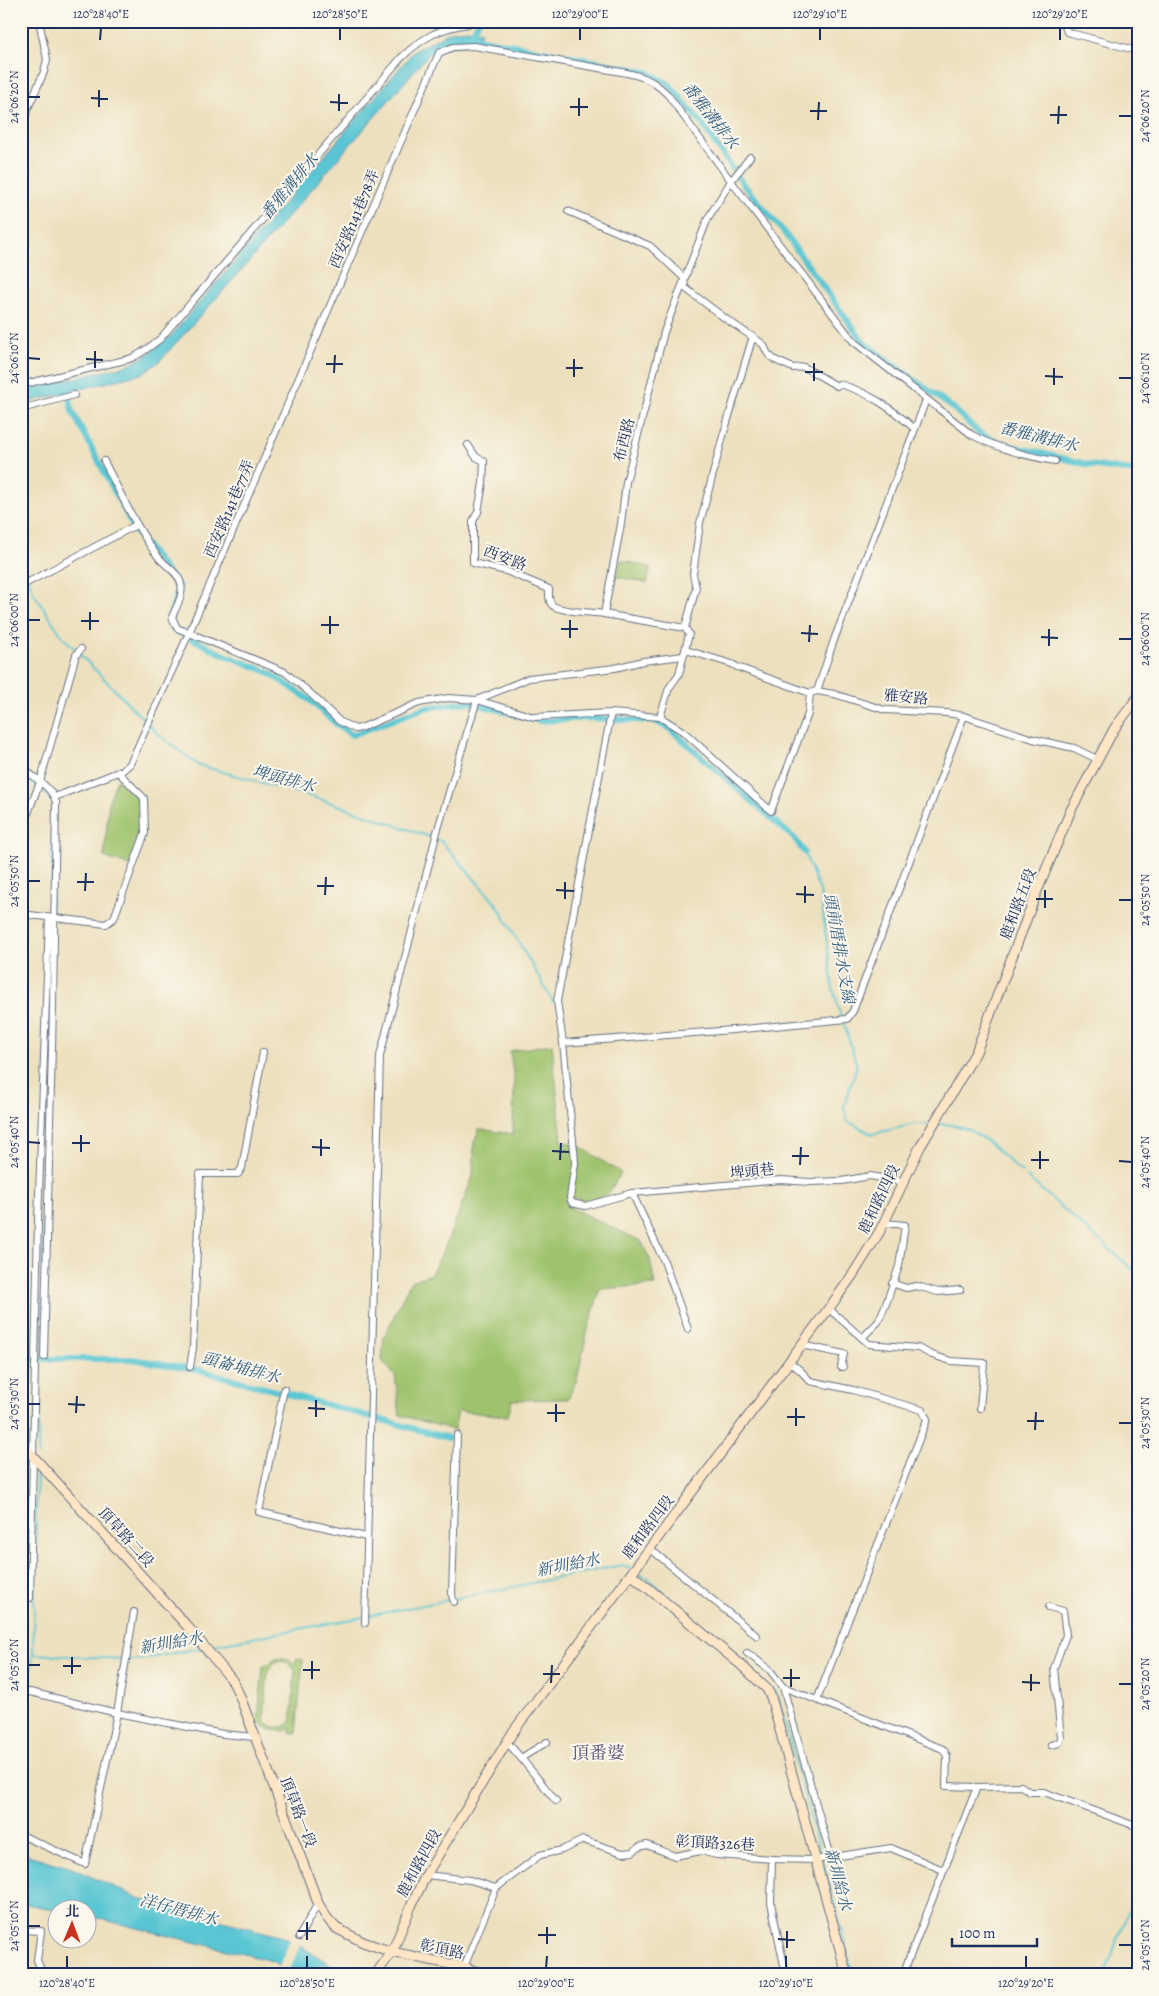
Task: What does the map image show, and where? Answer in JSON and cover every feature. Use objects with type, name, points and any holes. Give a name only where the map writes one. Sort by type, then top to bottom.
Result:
[{"type":"main road","name":"鹿和路五段","points":[[934,1123],[976,1052],[1036,891],[1071,810],[1114,729],[1138,697]]},
{"type":"main road","name":"鹿和路四段","points":[[375,1975],[392,1952],[426,1875],[507,1742],[852,1276],[884,1223],[934,1123]]},
{"type":"main road","name":"頂草路二段","points":[[21,1443],[209,1651]]},
{"type":"main road","points":[[631,1574],[740,1664],[767,1689],[775,1707],[823,1859],[847,1975]]},
{"type":"main road","name":"頂草路一段","points":[[209,1651],[236,1687],[318,1903],[326,1918],[336,1928],[363,1942],[392,1952]]},
{"type":"main road","name":"彰頂路","points":[[392,1952],[464,1967],[485,1975]]},
{"type":"street","points":[[21,137],[27,110],[46,66],[47,59],[39,21]]},
{"type":"street","points":[[1063,21],[1067,32],[1138,51]]},
{"type":"street","points":[[21,386],[129,359],[140,355],[160,339],[400,58],[415,45],[443,28],[468,24]]},
{"type":"street","name":"西安路141巷78弄","points":[[292,395],[439,53],[453,48],[474,46],[645,77],[668,95],[732,180]]},
{"type":"street","name":"布西路","points":[[604,614],[621,524],[626,482],[664,332],[708,218],[732,180],[750,157]]},
{"type":"street","points":[[732,180],[853,341],[972,435],[989,444],[1017,454],[1055,462]]},
{"type":"street","points":[[568,211],[650,246],[684,278],[685,288],[726,320],[763,344],[768,354],[775,360],[793,368],[804,367],[837,386],[839,384],[860,391],[886,404],[915,429]]},
{"type":"street","points":[[660,717],[669,688],[679,674],[688,634],[685,628],[696,588],[693,574],[700,522],[752,336]]},
{"type":"street","points":[[21,409],[74,395]]},
{"type":"street","name":"西安路141巷77弄","points":[[118,772],[130,764],[147,728],[292,395]]},
{"type":"street","points":[[104,461],[134,527],[161,560],[179,578],[182,587],[172,617],[177,628],[285,672],[339,721],[355,729],[361,728],[419,703],[448,698],[477,700],[534,717],[610,713],[660,717],[684,732],[771,811],[808,714],[814,692],[926,400]]},
{"type":"street","name":"西安路","points":[[468,445],[476,457],[484,461],[484,483],[478,512],[473,521],[473,563],[506,571],[549,589],[552,605],[604,614]]},
{"type":"street","points":[[26,583],[134,527]]},
{"type":"street","points":[[604,614],[685,628]]},
{"type":"street","points":[[21,831],[40,782],[78,652]]},
{"type":"street","name":"雅安路","points":[[477,700],[530,678],[616,668],[684,653],[732,664],[814,692],[885,710],[947,712],[964,716],[1033,739],[1074,748],[1097,759]]},
{"type":"street","points":[[365,1623],[380,1056],[437,832],[477,700]]},
{"type":"street","points":[[610,713],[557,1000],[563,1042],[733,1030],[847,1019],[853,1011],[964,716]]},
{"type":"street","points":[[21,767],[40,782],[55,797],[56,802],[40,1172],[30,1598]]},
{"type":"street","points":[[21,914],[106,924],[114,918],[145,833],[144,798],[118,772],[55,797]]},
{"type":"street","points":[[44,1356],[51,918]]},
{"type":"street","name":"埤頭巷","points":[[563,1042],[575,1163],[570,1198],[572,1203],[585,1206],[632,1193],[782,1180],[810,1182],[842,1181],[870,1176],[903,1182]]},
{"type":"street","points":[[190,1367],[193,1348],[200,1174],[238,1174],[242,1168],[263,1052]]},
{"type":"street","points":[[632,1193],[664,1261],[688,1329]]},
{"type":"street","points":[[862,1338],[878,1322],[899,1266],[905,1225],[884,1223]]},
{"type":"street","points":[[892,1283],[906,1288],[917,1286],[938,1292],[960,1290]]},
{"type":"street","points":[[829,1308],[869,1344],[918,1348],[951,1361],[984,1363],[980,1408]]},
{"type":"street","points":[[801,1344],[844,1354],[841,1367],[843,1367]]},
{"type":"street","points":[[788,1362],[800,1370],[810,1381],[853,1390],[922,1410],[927,1419],[817,1700]]},
{"type":"street","points":[[283,1392],[259,1512],[366,1537]]},
{"type":"street","points":[[454,1602],[452,1594],[457,1435]]},
{"type":"street","points":[[649,1548],[757,1636]]},
{"type":"street","points":[[1049,1607],[1062,1611],[1066,1635],[1054,1668],[1061,1738],[1059,1743],[1051,1745]]},
{"type":"street","points":[[21,1835],[85,1864],[117,1713],[134,1612]]},
{"type":"street","points":[[747,1652],[769,1669],[783,1686],[823,1859]]},
{"type":"street","points":[[783,1686],[943,1749],[947,1756],[946,1786],[1021,1786],[1030,1792],[1044,1792],[1138,1826]]},
{"type":"street","points":[[21,1693],[30,1692],[117,1713],[223,1734],[254,1737]]},
{"type":"street","points":[[507,1742],[556,1801]]},
{"type":"street","points":[[521,1758],[547,1742]]},
{"type":"street","points":[[914,1975],[909,1973],[906,1966],[977,1787]]},
{"type":"street","name":"彰頂路326巷","points":[[496,1888],[540,1855],[562,1850],[583,1840],[623,1853],[633,1852],[639,1847],[647,1845],[675,1856],[701,1851],[716,1855],[772,1859],[823,1859],[891,1848],[943,1870]]},
{"type":"street","points":[[772,1859],[771,1903],[786,1975]]},
{"type":"street","points":[[426,1875],[470,1880],[496,1888],[464,1967]]},
{"type":"street","points":[[299,1937],[318,1903]]},
{"type":"street","points":[[21,1930],[41,1931],[36,1960],[43,1975]]},
{"type":"green space","points":[[621,560],[651,567],[647,583],[617,577]]},
{"type":"green space","points":[[117,779],[143,802],[143,826],[131,866],[104,857],[109,801]]},
{"type":"green space","points":[[552,1044],[562,1141],[578,1145],[621,1173],[608,1194],[584,1202],[574,1197],[571,1208],[641,1241],[650,1259],[655,1285],[600,1289],[588,1329],[577,1379],[568,1399],[512,1400],[508,1416],[458,1411],[454,1430],[400,1415],[395,1376],[382,1360],[384,1337],[411,1281],[431,1274],[445,1247],[473,1176],[474,1142],[479,1129],[513,1134],[514,1079],[510,1051]]},
{"type":"green space","points":[[276,1659],[289,1659],[295,1664],[296,1659],[303,1660],[296,1733],[290,1733],[291,1729],[277,1731],[268,1729],[258,1719],[263,1666]],"holes":[[[283,1661],[289,1663],[295,1671],[291,1722],[277,1727],[270,1725],[264,1719],[268,1670],[275,1662]]]},
{"type":"water","points":[[467,29],[482,31],[476,43],[447,47],[429,54],[240,272],[158,363],[141,374],[21,404],[21,391],[125,366],[146,356],[171,336],[414,51],[451,31]]},
{"type":"water","points":[[21,1853],[72,1868],[143,1900],[287,1938],[348,1975],[295,1975],[272,1961],[98,1918],[98,1898],[48,1898],[48,1908],[21,1903]]},
{"type":"pier","points":[[291,1937],[301,1943],[289,1971],[279,1967]]},
{"type":"waterway","points":[[470,36],[479,21]]},
{"type":"waterway","name":"番雅溝排水","points":[[472,37],[648,72],[669,84],[702,124],[743,184],[783,231],[864,343],[953,408],[979,433],[1003,444],[1090,465],[1138,472]]},
{"type":"waterway","points":[[69,393],[72,411],[137,534],[179,587],[169,618],[173,629],[220,653],[268,672],[307,698],[335,723],[352,735],[424,708],[469,702],[540,721],[586,718],[655,721],[670,729],[795,839],[804,852]]},
{"type":"waterway","name":"埤頭排水","points":[[21,556],[33,592],[62,636],[158,734],[198,765],[320,799],[433,838]]},
{"type":"waterway","points":[[21,775],[46,794],[53,803]]},
{"type":"waterway","points":[[51,915],[52,830]]},
{"type":"waterway","name":"埤頭排水","points":[[438,840],[441,841],[498,906],[553,1002]]},
{"type":"waterway","name":"頭前厝排水支線","points":[[804,852],[820,891],[833,989],[841,1017]]},
{"type":"waterway","points":[[38,1455],[49,1005]]},
{"type":"waterway","name":"頭前厝排水支線","points":[[843,1021],[857,1066],[844,1106],[847,1121],[872,1134],[915,1124],[929,1124]]},
{"type":"waterway","name":"頭前厝排水支線","points":[[939,1124],[952,1125],[975,1133],[994,1147],[1022,1173]]},
{"type":"waterway","name":"頭前厝排水支線","points":[[1027,1177],[1138,1274]]},
{"type":"waterway","name":"頭崙埔排水","points":[[21,1359],[132,1359],[199,1370],[448,1438]]},
{"type":"waterway","points":[[30,1690],[33,1654],[37,1465]]},
{"type":"waterway","name":"新圳給水","points":[[368,1616],[622,1565],[630,1569]]},
{"type":"waterway","name":"新圳給水","points":[[636,1572],[649,1579],[713,1636]]},
{"type":"waterway","name":"新圳給水","points":[[208,1646],[363,1617]]},
{"type":"waterway","name":"新圳給水","points":[[33,1654],[139,1660],[201,1648]]},
{"type":"waterway","name":"新圳給水","points":[[770,1688],[777,1693],[821,1857]]},
{"type":"waterway","points":[[21,1735],[27,1699]]},
{"type":"waterway","name":"新圳給水","points":[[823,1861],[853,1975]]},
{"type":"waterway","points":[[1104,1975],[1138,1887]]},
{"type":"district","name":"頂番婆","points":[[598,1753]]},
{"type":"water label","name":"洋仔厝排水","points":[[179,1909]]}]
